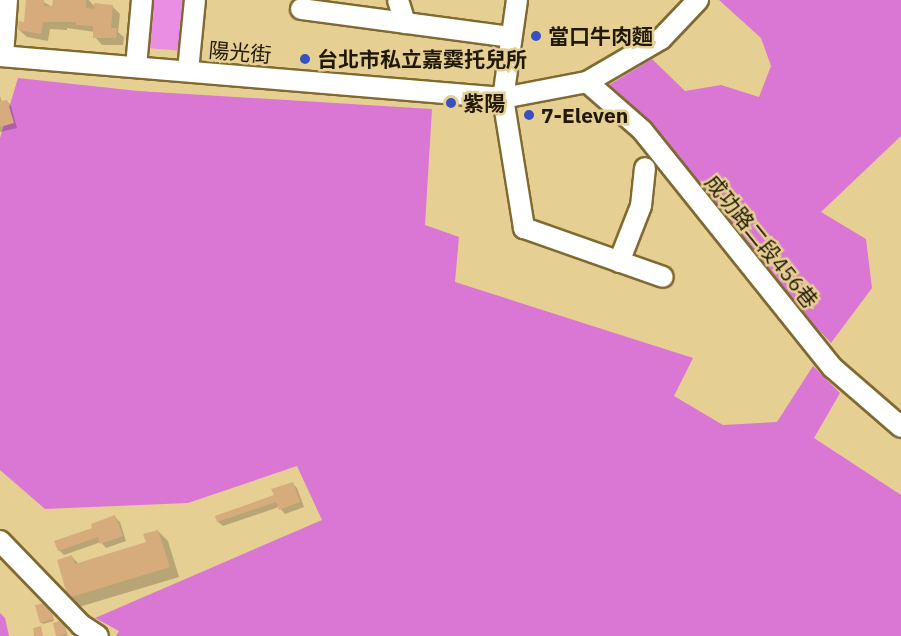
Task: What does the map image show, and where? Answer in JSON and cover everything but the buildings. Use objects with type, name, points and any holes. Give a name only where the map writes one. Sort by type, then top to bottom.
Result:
[{"type":"street","points":[[1,56],[7,0]]},
{"type":"street","points":[[136,67],[142,0]]},
{"type":"street","points":[[188,71],[195,0]]},
{"type":"street","points":[[398,0],[405,23]]},
{"type":"street","points":[[516,0],[503,98],[524,228],[663,277]]},
{"type":"street","name":"陽光街","points":[[1,56],[503,98],[587,82],[661,39],[698,0]]},
{"type":"street","points":[[302,9],[511,37]]},
{"type":"street","name":"成功路二段456巷","points":[[587,82],[642,130],[833,368],[901,427]]},
{"type":"street","points":[[619,262],[641,207],[645,168]]},
{"type":"street","points":[[0,541],[78,631],[98,636]]},
{"type":"shaded area","points":[[151,0],[188,0],[183,51],[147,48]]},
{"type":"shaded area","points":[[719,0],[901,0],[901,136],[821,212],[866,239],[872,288],[831,343],[776,285],[657,134],[609,85],[652,59],[685,91],[721,85],[759,97],[771,66],[761,38]]},
{"type":"shaded area","points":[[18,78],[138,91],[432,109],[425,225],[459,237],[455,282],[693,358],[674,396],[723,425],[777,422],[813,366],[840,393],[814,438],[901,495],[901,636],[116,636],[119,631],[95,618],[322,520],[297,466],[188,503],[45,509],[0,470],[0,138]]},
{"type":"shaded area","points":[[0,613],[5,618],[9,636],[0,636]]},
{"type":"place","name":"當口牛肉麵","points":[[536,36]]},
{"type":"place","name":"台北市私立嘉霙托兒所","points":[[305,59]]},
{"type":"place","name":"紫陽","points":[[451,103]]},
{"type":"place","name":"7-Eleven","points":[[529,115]]}]
